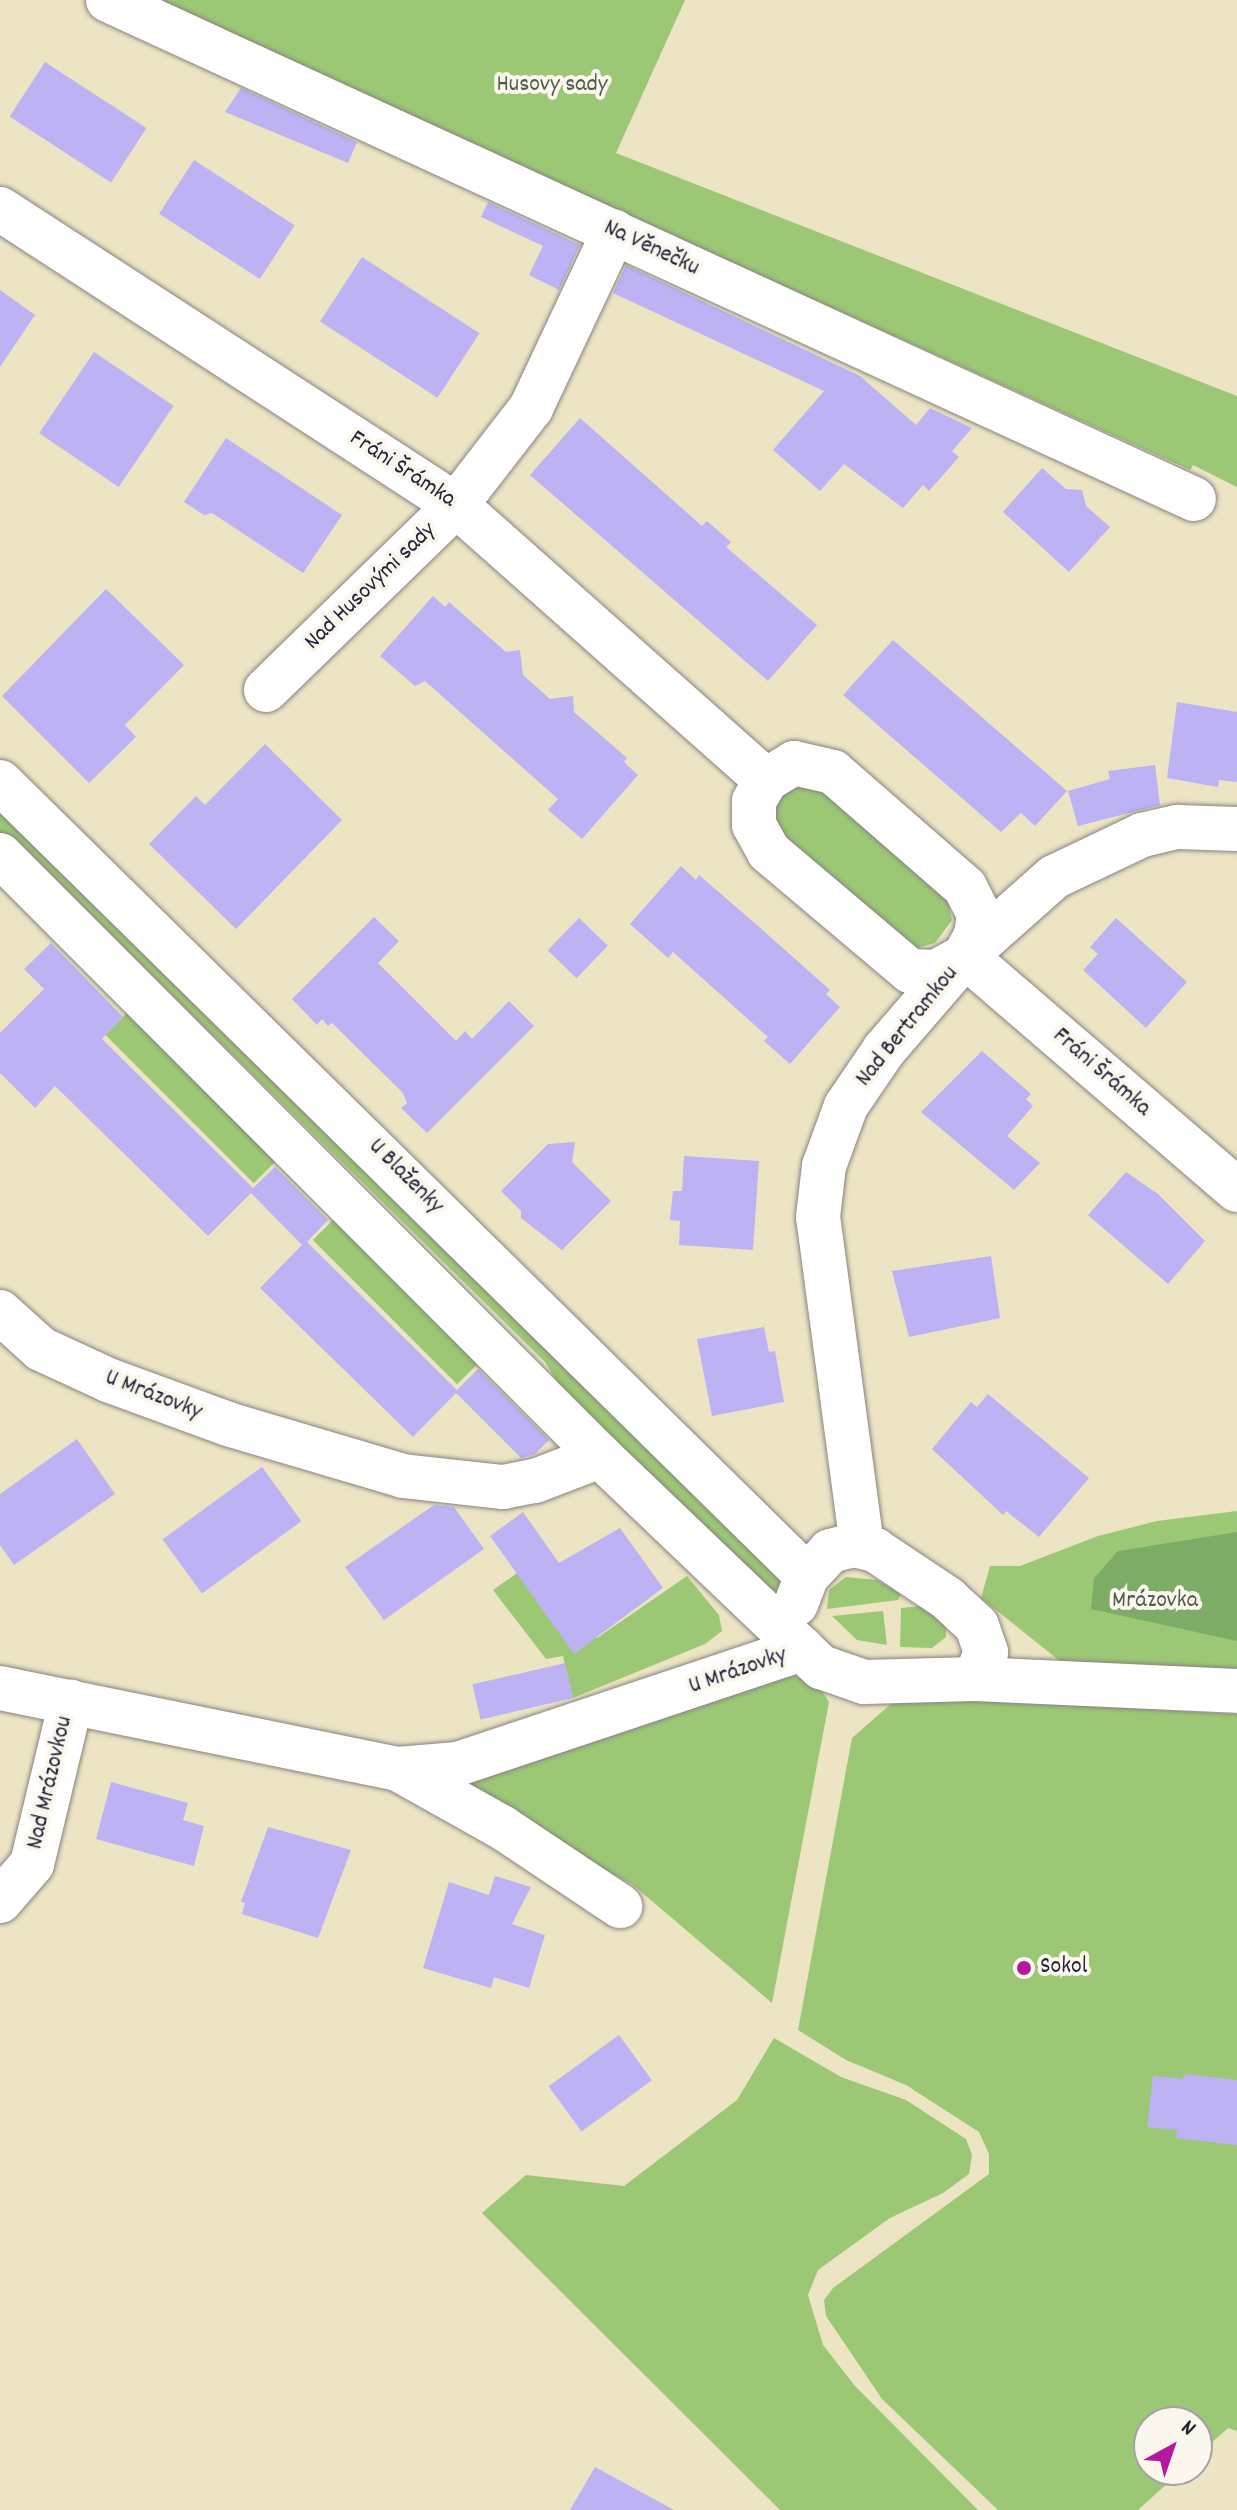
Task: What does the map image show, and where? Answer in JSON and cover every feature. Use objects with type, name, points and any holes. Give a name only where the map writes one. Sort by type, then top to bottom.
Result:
[{"type":"street","name":"Na Věnečku","points":[[108,0],[1194,499]]},
{"type":"street","name":"Fráni Šrámka","points":[[0,209],[456,505],[766,780]]},
{"type":"street","name":"Nad Husovými sady","points":[[266,690],[456,505],[531,408],[614,232]]},
{"type":"street","points":[[794,763],[833,772],[965,887],[979,914],[965,956],[936,972],[910,971],[769,852],[758,839],[751,813],[766,780],[781,766],[794,763]]},
{"type":"street","name":"U Blaženky","points":[[0,782],[807,1576]]},
{"type":"street","name":"Nad Bertramkou","points":[[862,1546],[820,1243],[819,1192],[832,1139],[859,1086],[965,956],[1025,898],[1113,845],[1178,827],[1237,829]]},
{"type":"street","points":[[0,855],[103,953],[600,1456],[802,1649]]},
{"type":"street","name":"Fráni Šrámka","points":[[965,956],[1237,1190]]},
{"type":"street","name":"U Mrázovky","points":[[0,1312],[41,1349],[108,1380],[228,1424],[403,1476],[503,1487],[535,1481],[600,1456]]},
{"type":"street","points":[[802,1649],[795,1609],[807,1576],[830,1551],[862,1546],[919,1577],[971,1618],[986,1647],[975,1679],[1237,1691]]},
{"type":"street","name":"U Mrázovky","points":[[0,1688],[398,1769],[458,1764],[802,1649],[831,1673],[864,1682],[975,1679]]},
{"type":"street","name":"Nad Mrázovkou","points":[[0,1901],[32,1864],[71,1702]]},
{"type":"street","name":"U Mrázovky","points":[[398,1769],[503,1828],[620,1906]]},
{"type":"green space","name":"Husovy sady","points":[[152,0],[685,0],[616,153],[1237,396],[1237,487],[1193,465],[1190,470]]},
{"type":"green space","points":[[811,781],[945,890],[952,920],[935,943],[909,950],[772,832],[774,803],[783,792]]},
{"type":"green space","points":[[0,793],[779,1564],[781,1583],[771,1597],[586,1429],[545,1362],[106,930],[0,837]]},
{"type":"green space","points":[[130,1010],[278,1158],[254,1183],[105,1035]]},
{"type":"green space","points":[[337,1216],[481,1360],[457,1384],[313,1240]]},
{"type":"green space","name":"Mrázovka","points":[[1237,1511],[1237,1689],[1061,1662],[981,1598],[990,1566],[1020,1566],[1098,1536],[1157,1521]]},
{"type":"green space","points":[[1237,1532],[1237,1641],[1091,1609],[1094,1578],[1118,1551]]},
{"type":"green space","points":[[517,1573],[597,1638],[687,1576],[719,1615],[722,1631],[705,1644],[573,1698],[563,1656],[546,1659],[493,1590]]},
{"type":"green space","points":[[846,1577],[877,1580],[901,1594],[898,1600],[827,1609],[829,1590]]},
{"type":"green space","points":[[922,1606],[946,1625],[946,1637],[932,1648],[900,1647],[901,1608]]},
{"type":"green space","points":[[883,1611],[887,1645],[857,1640],[832,1616]]},
{"type":"green space","points":[[795,1676],[819,1686],[829,1702],[772,2003],[633,1885],[461,1793],[465,1774],[750,1684]]},
{"type":"green space","points":[[900,1696],[1237,1714],[1237,2431],[1228,2428],[1213,2442],[1213,2406],[1133,2406],[1133,2486],[1164,2486],[1138,2510],[998,2510],[882,2399],[826,2316],[824,2300],[833,2288],[989,2174],[989,2154],[979,2132],[906,2085],[846,2060],[798,2030],[852,1738]]},
{"type":"green space","points":[[774,2038],[841,2077],[906,2100],[966,2139],[972,2155],[969,2174],[943,2193],[890,2218],[818,2270],[808,2295],[823,2345],[855,2386],[978,2510],[780,2510],[482,2213],[526,2175],[624,2186],[737,2100]]},
{"type":"building","points":[[45,62],[146,128],[111,182],[10,117]]},
{"type":"building","points":[[241,88],[357,142],[348,163],[225,112]]},
{"type":"building","points":[[194,160],[295,225],[260,279],[159,214]]},
{"type":"building","points":[[488,202],[580,245],[559,290],[529,275],[543,246],[481,217]]},
{"type":"building","points":[[362,257],[479,333],[437,398],[320,322]]},
{"type":"building","points":[[626,265],[860,376],[916,425],[930,408],[972,428],[952,451],[959,457],[929,491],[923,485],[903,508],[844,464],[820,491],[773,450],[824,391],[613,293]]},
{"type":"building","points":[[0,290],[35,315],[0,367]]},
{"type":"building","points":[[94,352],[174,406],[119,487],[39,433]]},
{"type":"building","points":[[580,418],[702,526],[707,521],[731,542],[726,547],[817,625],[768,681],[530,475]]},
{"type":"building","points":[[226,438],[342,515],[303,573],[212,513],[204,515],[184,502]]},
{"type":"building","points":[[1042,468],[1066,489],[1082,490],[1086,506],[1110,527],[1069,572],[1003,512]]},
{"type":"building","points":[[106,589],[184,665],[125,725],[136,737],[89,783],[2,696]]},
{"type":"building","points":[[433,596],[445,607],[449,602],[506,652],[520,650],[523,675],[550,699],[573,696],[574,712],[627,758],[624,762],[638,775],[582,839],[548,810],[558,799],[425,681],[415,686],[380,656]]},
{"type":"building","points":[[893,640],[1067,791],[1035,826],[1021,813],[1001,832],[843,695]]},
{"type":"building","points":[[1177,702],[1237,712],[1237,782],[1219,780],[1218,787],[1167,778]]},
{"type":"building","points":[[265,744],[342,820],[236,929],[149,844],[196,796],[205,805]]},
{"type":"building","points":[[1155,765],[1160,805],[1078,826],[1068,791],[1110,779],[1108,771]]},
{"type":"building","points":[[681,866],[696,880],[699,875],[758,926],[830,990],[826,994],[840,1007],[790,1064],[764,1041],[768,1037],[673,952],[668,958],[630,924]]},
{"type":"building","points":[[374,917],[399,941],[378,963],[456,1041],[465,1031],[472,1039],[509,1001],[534,1026],[427,1133],[401,1108],[407,1103],[403,1093],[332,1023],[328,1026],[322,1019],[317,1025],[292,999]]},
{"type":"building","points":[[579,918],[608,946],[577,978],[548,950]]},
{"type":"building","points":[[1116,918],[1187,982],[1146,1028],[1083,970],[1098,954],[1090,947]]},
{"type":"building","points":[[51,943],[123,1017],[102,1039],[253,1188],[275,1167],[328,1220],[307,1242],[457,1390],[478,1369],[549,1440],[535,1454],[521,1458],[456,1393],[413,1437],[260,1288],[302,1245],[251,1193],[208,1236],[55,1086],[35,1108],[0,1073],[0,1033],[44,989],[24,969]]},
{"type":"building","points":[[982,1051],[1031,1094],[1026,1099],[1033,1106],[1007,1136],[1040,1163],[1014,1190],[921,1112]]},
{"type":"building","points":[[575,1142],[572,1162],[611,1201],[562,1250],[521,1218],[521,1211],[501,1191],[548,1144]]},
{"type":"building","points":[[684,1156],[759,1161],[753,1250],[679,1245],[680,1221],[670,1220],[673,1191],[682,1191]]},
{"type":"building","points":[[1126,1172],[1158,1194],[1205,1241],[1168,1284],[1088,1215]]},
{"type":"building","points":[[991,1256],[1000,1318],[909,1337],[892,1271]]},
{"type":"building","points":[[764,1327],[769,1352],[775,1351],[784,1402],[712,1416],[697,1339]]},
{"type":"building","points":[[988,1394],[1089,1478],[1039,1537],[1006,1511],[1003,1515],[932,1449],[971,1402],[977,1407]]},
{"type":"building","points":[[77,1439],[115,1494],[14,1565],[0,1545],[0,1494]]},
{"type":"building","points":[[262,1467],[301,1521],[202,1594],[162,1539]]},
{"type":"building","points":[[434,1505],[454,1507],[484,1549],[384,1620],[345,1567]]},
{"type":"building","points":[[523,1512],[559,1563],[620,1528],[663,1588],[574,1654],[490,1536]]},
{"type":"building","points":[[565,1663],[573,1698],[481,1719],[472,1684]]},
{"type":"building","points":[[111,1782],[188,1803],[183,1820],[204,1826],[194,1866],[96,1839]]},
{"type":"building","points":[[268,1827],[351,1850],[318,1938],[242,1914],[245,1903],[241,1902]]},
{"type":"building","points":[[495,1876],[531,1887],[512,1924],[545,1935],[529,1988],[494,1977],[491,1988],[423,1968],[449,1882],[489,1895]]},
{"type":"building","points":[[619,2035],[652,2080],[582,2131],[549,2086]]},
{"type":"building","points":[[1184,2074],[1237,2080],[1237,2145],[1176,2138],[1177,2130],[1147,2127],[1153,2076],[1183,2079]]},
{"type":"building","points":[[595,2467],[674,2510],[570,2510]]},
{"type":"place","name":"Sokol","points":[[1024,1968]]}]
